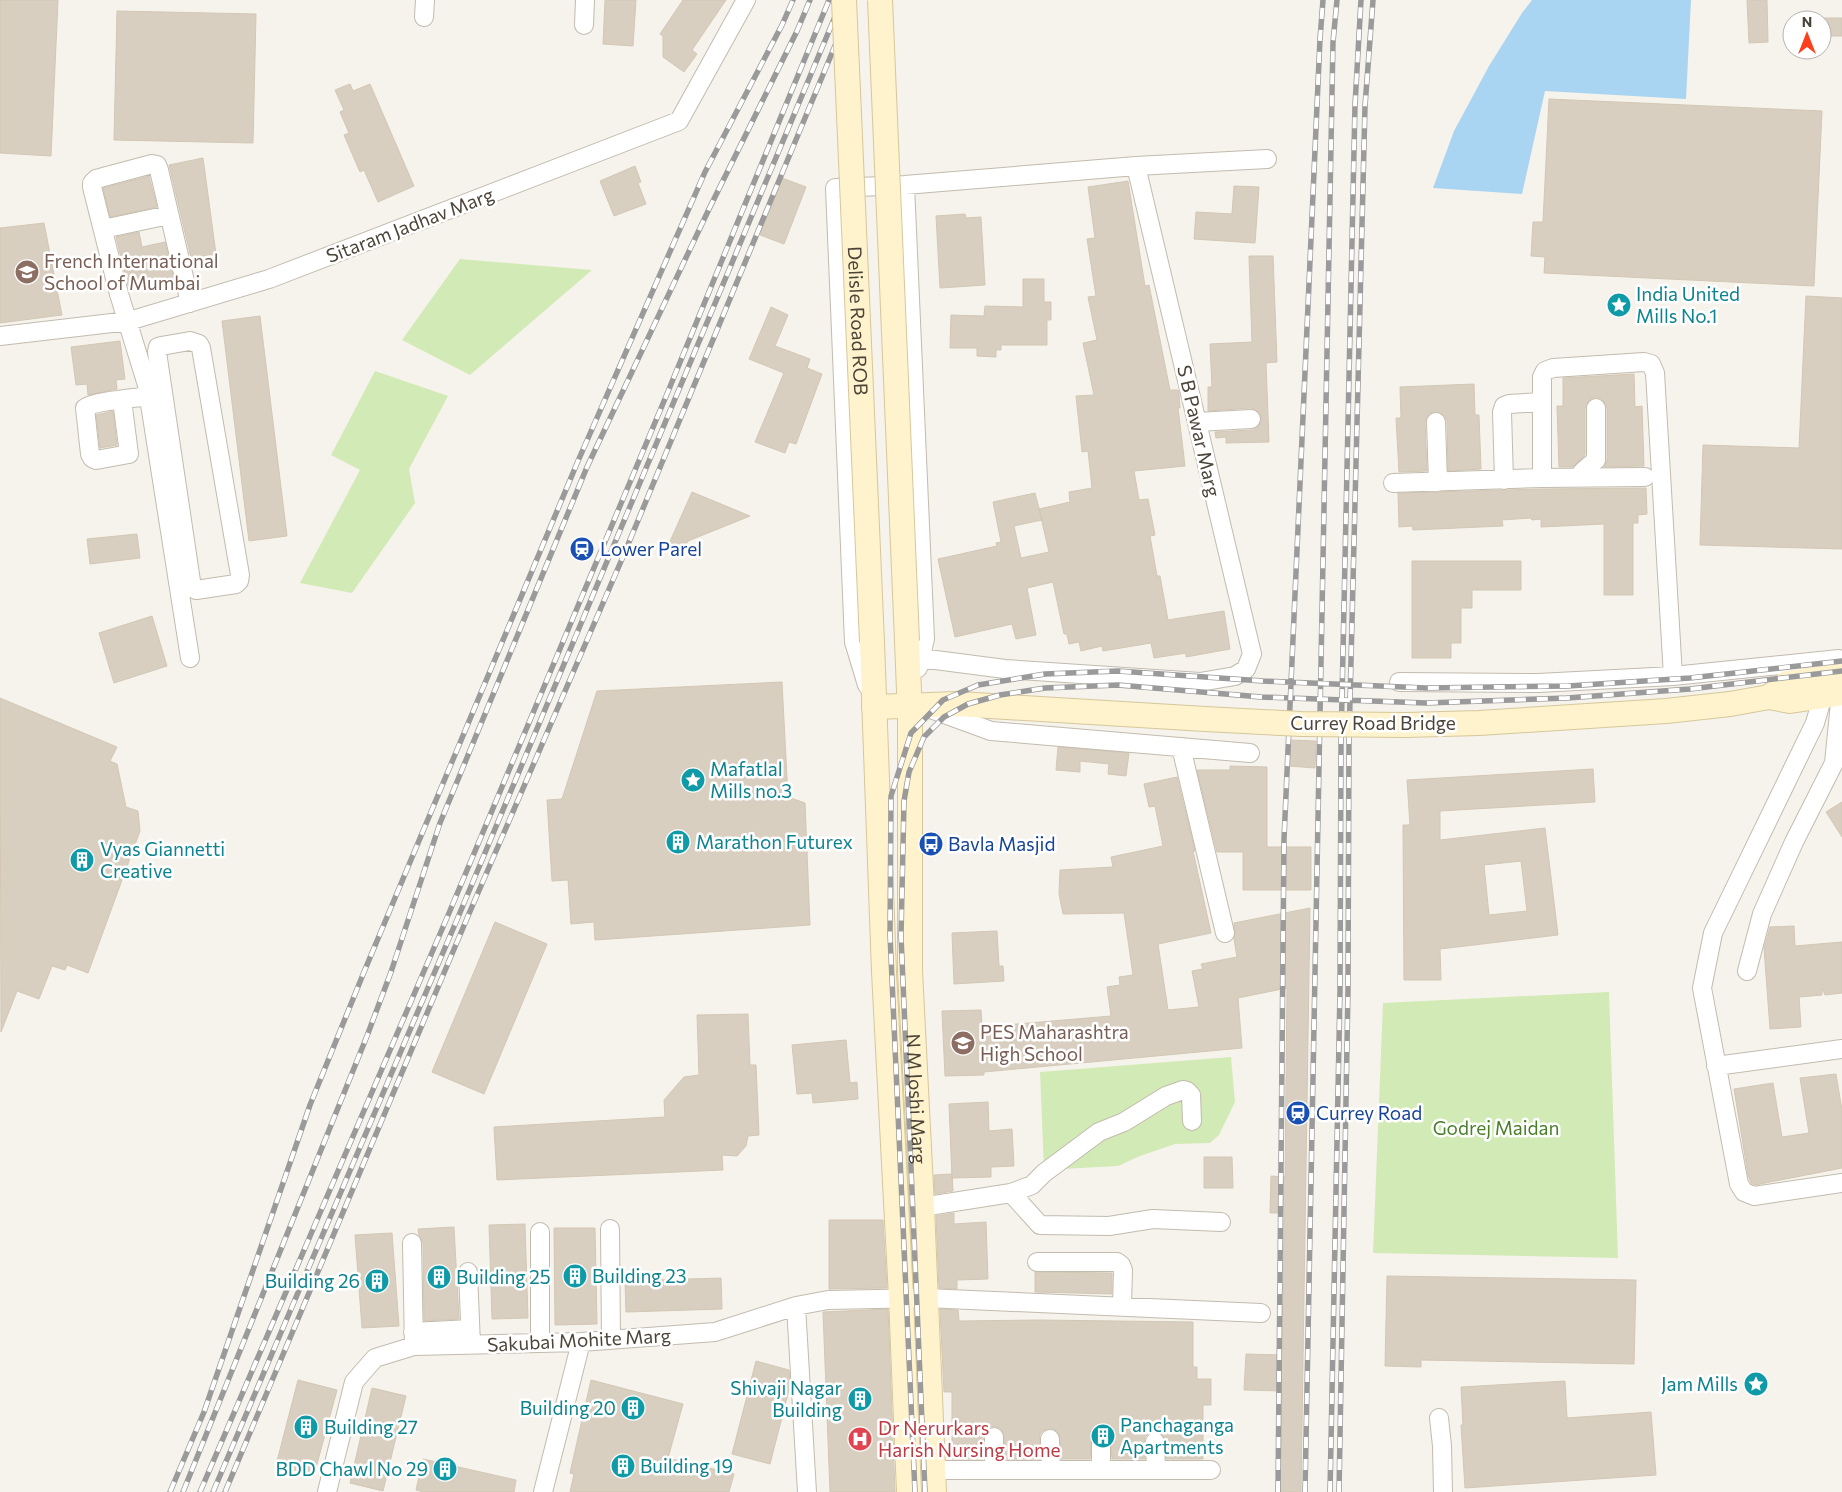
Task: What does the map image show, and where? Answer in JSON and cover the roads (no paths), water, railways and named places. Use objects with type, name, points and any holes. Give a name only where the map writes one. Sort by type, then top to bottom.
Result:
[{"type":"main road","name":"Delisle Road ROB","points":[[844,0],[874,706]]},
{"type":"main road","name":"Delisle Road ROB","points":[[880,0],[915,705]]},
{"type":"main road","name":"Currey Road Bridge","points":[[874,706],[958,704],[1168,718],[1301,724],[1406,725],[1479,723],[1666,712],[1769,697],[1790,701],[1829,688]]},
{"type":"main road","name":"N M Joshi Marg","points":[[915,705],[910,971],[933,1481]]},
{"type":"main road","name":"N M Joshi Marg","points":[[874,706],[884,972],[902,1297],[909,1492]]},
{"type":"street","points":[[584,25],[585,0]]},
{"type":"street","name":"Sitaram Jadhav Marg","points":[[0,336],[128,321],[269,279],[679,121],[746,0]]},
{"type":"street","points":[[874,706],[854,642],[835,188],[905,185],[1136,166],[1267,158]]},
{"type":"street","points":[[190,304],[159,170],[156,165],[152,164],[94,181],[92,187],[119,294],[152,388],[178,538],[184,582],[190,658]]},
{"type":"street","name":"S B Pawar Marg","points":[[913,650],[1005,669],[1200,682],[1235,676],[1246,669],[1252,654],[1136,166]]},
{"type":"street","points":[[905,185],[924,639],[913,650]]},
{"type":"street","points":[[103,229],[169,215]]},
{"type":"street","points":[[152,388],[158,347],[190,341],[199,344],[202,348],[240,575],[239,581],[236,584],[196,590],[184,582]]},
{"type":"street","points":[[1542,478],[1542,377],[1545,371],[1553,368],[1644,362],[1651,364],[1655,373],[1673,676]]},
{"type":"street","points":[[122,400],[152,388]]},
{"type":"street","points":[[1504,480],[1502,412],[1504,406],[1542,402]]},
{"type":"street","points":[[1579,477],[1596,460],[1596,408]]},
{"type":"street","points":[[1197,422],[1250,419]]},
{"type":"street","points":[[1436,422],[1438,482]]},
{"type":"street","points":[[1393,483],[1579,477],[1645,477]]},
{"type":"street","points":[[1400,682],[1538,683],[1673,676],[1842,660]]},
{"type":"street","points":[[1747,971],[1762,914],[1794,842],[1834,763],[1829,688]]},
{"type":"street","points":[[1829,688],[1713,933],[1702,988],[1739,1184],[1744,1192],[1754,1196],[1842,1183]]},
{"type":"street","points":[[915,705],[990,731],[1250,753]]},
{"type":"street","points":[[1181,747],[1225,933]]},
{"type":"street","points":[[1716,1066],[1842,1049]]},
{"type":"street","points":[[922,1207],[1011,1193],[1032,1185],[1044,1173],[1099,1132],[1124,1122],[1166,1096],[1182,1090],[1187,1091],[1191,1095],[1192,1121]]},
{"type":"street","points":[[1011,1193],[1040,1225],[1109,1226],[1153,1219],[1221,1222]]},
{"type":"street","points":[[610,1229],[611,1340]]},
{"type":"street","points":[[540,1232],[540,1343]]},
{"type":"street","points":[[412,1243],[414,1339]]},
{"type":"street","points":[[1037,1262],[1117,1262],[1122,1265],[1123,1270],[1122,1306]]},
{"type":"street","points":[[468,1272],[470,1337]]},
{"type":"street","name":"Sakubai Mohite Marg","points":[[327,1492],[354,1382],[375,1358],[414,1339],[470,1337],[540,1343],[581,1342],[715,1332],[796,1306],[828,1300],[902,1297],[1261,1313]]},
{"type":"street","points":[[796,1306],[807,1492]]},
{"type":"street","points":[[543,1492],[581,1342]]},
{"type":"street","points":[[1439,1418],[1443,1492]]},
{"type":"street","points":[[994,1437],[994,1470]]},
{"type":"street","points":[[1050,1440],[1051,1470]]},
{"type":"street","points":[[1101,1440],[1101,1470]]},
{"type":"street","points":[[1155,1442],[1156,1470]]},
{"type":"street","points":[[933,1481],[994,1470],[1211,1470]]},
{"type":"water","points":[[1532,0],[1691,0],[1686,99],[1545,91],[1522,194],[1433,188],[1454,131],[1489,66]]},
{"type":"railway","points":[[170,1492],[204,1412],[310,1105],[364,972],[578,461],[705,172],[782,25],[793,0]]},
{"type":"railway","points":[[183,1492],[367,1036],[391,972],[440,823],[587,467],[709,209],[797,31],[810,0]]},
{"type":"railway","points":[[200,1492],[449,913],[667,394],[829,0]]},
{"type":"railway","points":[[213,1492],[459,915],[842,0]]},
{"type":"railway","points":[[225,1492],[468,916],[622,559],[854,0]]},
{"type":"railway","points":[[1278,1492],[1284,839],[1323,0]]},
{"type":"railway","points":[[1305,1492],[1333,42],[1337,0]]},
{"type":"railway","points":[[1330,1492],[1340,991],[1341,742],[1355,105],[1361,0]]},
{"type":"railway","points":[[1339,1492],[1348,989],[1349,741],[1365,106],[1373,0]]},
{"type":"railway","points":[[915,1492],[890,935],[891,796],[911,733],[943,700],[978,685],[1045,674],[1118,671],[1263,681],[1426,688],[1568,686],[1690,678],[1842,661]]},
{"type":"railway","points":[[925,1492],[901,936],[904,801],[909,772],[924,737],[944,717],[968,704],[1000,695],[1045,688],[1118,685],[1261,697],[1426,703],[1567,698],[1690,689],[1842,671]]},
{"type":"place","name":"French International School of Mumbai","points":[[27,272]]},
{"type":"place","name":"India United Mills No.1","points":[[1619,305]]},
{"type":"place","name":"Lower Parel","points":[[582,549]]},
{"type":"place","name":"Mafatlal Mills no.3","points":[[693,780]]},
{"type":"place","name":"Marathon Futurex","points":[[678,842]]},
{"type":"place","name":"Bavla Masjid","points":[[931,844]]},
{"type":"place","name":"Vyas Giannetti Creative","points":[[82,860]]},
{"type":"place","name":"PES Maharashtra High School","points":[[963,1043]]},
{"type":"place","name":"Currey Road","points":[[1298,1113]]},
{"type":"place","name":"Building 23","points":[[575,1276]]},
{"type":"place","name":"Building 25","points":[[439,1277]]},
{"type":"place","name":"Building 26","points":[[377,1281]]},
{"type":"place","name":"Jam Mills","points":[[1756,1384]]},
{"type":"place","name":"Shivaji Nagar Building","points":[[860,1399]]},
{"type":"place","name":"Building 20","points":[[633,1408]]},
{"type":"place","name":"Building 27","points":[[306,1427]]},
{"type":"place","name":"Panchaganga Apartments","points":[[1103,1436]]},
{"type":"place","name":"Dr Nerurkars Harish Nursing Home","points":[[860,1439]]},
{"type":"place","name":"Building 19","points":[[623,1466]]},
{"type":"place","name":"BDD Chawl No 29","points":[[445,1469]]},
{"type":"park label","name":"Godrej Maidan","points":[[1496,1128]]}]
